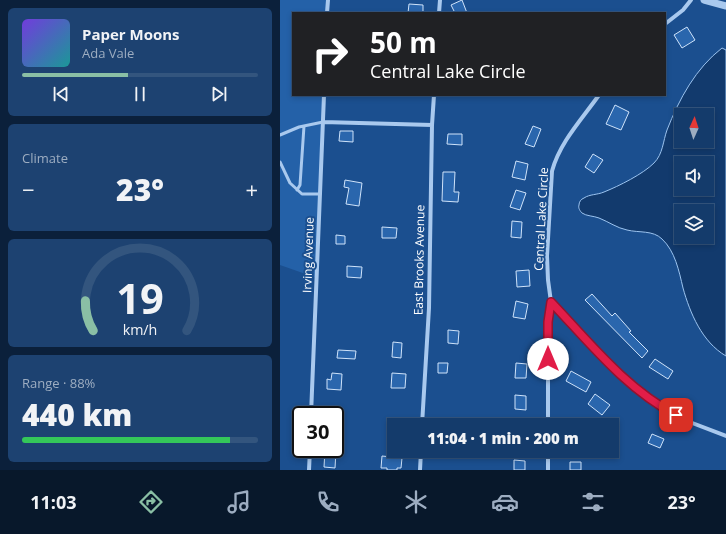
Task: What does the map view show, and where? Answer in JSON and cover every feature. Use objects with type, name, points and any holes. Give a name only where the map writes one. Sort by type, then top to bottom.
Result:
[{"type":"street","points":[[328,0],[328,12]]},
{"type":"street","points":[[439,12],[440,0]]},
{"type":"street","points":[[666,23],[683,10],[691,0]]},
{"type":"street","points":[[704,0],[726,6]]},
{"type":"street","name":"Irving Avenue","points":[[311,406],[324,96]]},
{"type":"street","name":"East Brooks Avenue","points":[[422,418],[429,308],[432,125],[434,96]]},
{"type":"street","name":"Central Lake Circle","points":[[548,418],[548,322],[551,302],[547,256],[552,171],[562,146],[598,96]]},
{"type":"street","points":[[323,122],[432,125]]},
{"type":"street","points":[[551,302],[574,325],[595,351],[646,396],[687,421],[726,436]]},
{"type":"street","points":[[309,470],[310,458]]},
{"type":"street","points":[[420,470],[421,458]]},
{"type":"street","points":[[548,458],[548,470]]},
{"type":"lane","points":[[280,135],[304,126],[323,122]]},
{"type":"lane","points":[[297,190],[300,185],[304,126]]},
{"type":"lane","points":[[280,162],[290,183],[302,194],[320,194]]},
{"type":"shaded area","points":[[280,0],[327,0],[327,12],[292,12],[292,96],[324,96],[317,278],[280,265]]},
{"type":"shaded area","points":[[722,48],[726,50],[726,356],[710,343],[693,317],[673,255],[662,239],[654,234],[620,228],[599,218],[582,213],[579,207],[583,198],[599,194],[624,183],[654,163],[659,156],[674,114],[674,148],[714,148],[714,108],[677,108],[689,85],[704,65]]},
{"type":"building","points":[[462,0],[467,12],[454,12],[451,5]]},
{"type":"building","points":[[409,4],[423,5],[423,12],[408,12]]},
{"type":"building","points":[[687,27],[695,40],[682,48],[674,35]]},
{"type":"building","points":[[615,105],[629,112],[621,130],[606,124]]},
{"type":"building","points":[[533,126],[541,129],[534,147],[525,144]]},
{"type":"building","points":[[340,131],[353,131],[353,142],[339,141]]},
{"type":"building","points":[[448,134],[462,134],[462,145],[447,144]]},
{"type":"building","points":[[593,154],[603,160],[594,173],[585,167]]},
{"type":"building","points":[[516,161],[528,164],[525,180],[512,177]]},
{"type":"building","points":[[443,172],[455,172],[454,192],[459,192],[458,202],[442,201]]},
{"type":"building","points":[[345,180],[362,183],[359,206],[346,204],[349,188],[344,187]]},
{"type":"building","points":[[516,190],[526,193],[520,210],[510,207]]},
{"type":"building","points":[[512,221],[522,222],[521,238],[511,237]]},
{"type":"building","points":[[382,227],[397,228],[396,238],[382,238]]},
{"type":"building","points":[[336,235],[345,236],[345,244],[336,244]]},
{"type":"building","points":[[347,266],[362,267],[361,278],[347,277]]},
{"type":"building","points":[[529,270],[530,286],[517,287],[516,271]]},
{"type":"building","points":[[592,294],[612,316],[615,313],[631,331],[629,332],[648,351],[642,358],[585,300]]},
{"type":"building","points":[[516,301],[528,304],[525,319],[513,317]]},
{"type":"building","points":[[448,330],[459,331],[458,344],[448,343]]},
{"type":"building","points":[[393,342],[402,343],[401,358],[392,357]]},
{"type":"building","points":[[338,350],[356,351],[355,359],[337,358]]},
{"type":"building","points":[[655,359],[673,371],[668,379],[649,367]]},
{"type":"building","points":[[438,363],[448,363],[447,373],[438,373]]},
{"type":"building","points":[[516,363],[527,364],[526,378],[515,378]]},
{"type":"building","points":[[571,371],[591,382],[586,392],[566,381]]},
{"type":"building","points":[[332,373],[342,374],[341,390],[327,389],[327,379],[331,380]]},
{"type":"building","points":[[392,373],[406,374],[405,388],[391,388]]},
{"type":"building","points":[[595,394],[610,405],[602,415],[588,404]]},
{"type":"building","points":[[515,395],[526,396],[526,410],[515,409]]},
{"type":"building","points":[[652,434],[664,439],[660,448],[648,443]]},
{"type":"building","points":[[382,456],[387,456],[387,458],[402,458],[401,468],[397,468],[397,470],[387,470],[387,468],[381,468]]},
{"type":"building","points":[[325,458],[336,458],[335,468],[324,467]]},
{"type":"building","points":[[514,460],[525,461],[525,470],[514,470]]},
{"type":"building","points":[[570,462],[581,462],[581,470],[570,470]]},
{"type":"route","points":[[548,359],[548,322],[551,302],[574,325],[595,351],[646,396],[676,415]]}]
